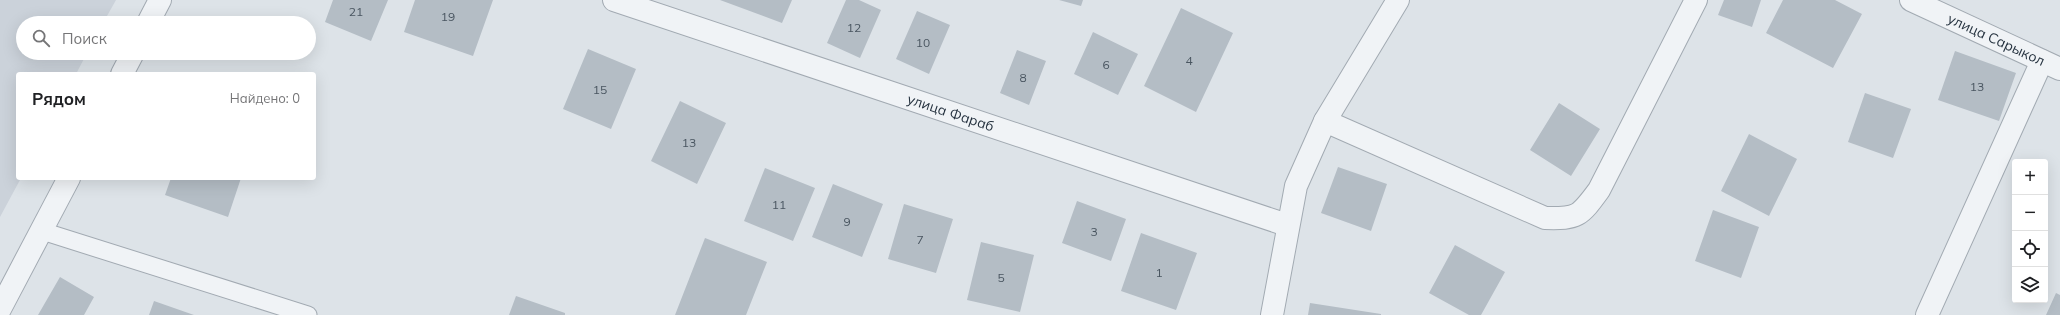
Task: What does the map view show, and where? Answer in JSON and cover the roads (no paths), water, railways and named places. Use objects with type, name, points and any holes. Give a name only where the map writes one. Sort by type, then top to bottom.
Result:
[{"type":"street","points":[[152,16],[160,0]]},
{"type":"street","name":"улица Фараб","points":[[614,0],[1287,225]]},
{"type":"street","points":[[1272,315],[1287,225],[1296,186],[1325,121],[1398,0]]},
{"type":"street","points":[[1325,121],[1545,218],[1568,219],[1584,209],[1599,190],[1696,0]]},
{"type":"street","name":"улица Сарыкол","points":[[1911,0],[2051,65]]},
{"type":"street","points":[[123,72],[129,60]]},
{"type":"street","points":[[1927,315],[2051,65]]},
{"type":"street","points":[[0,309],[68,180]]},
{"type":"lane","points":[[42,231],[308,315]]}]
